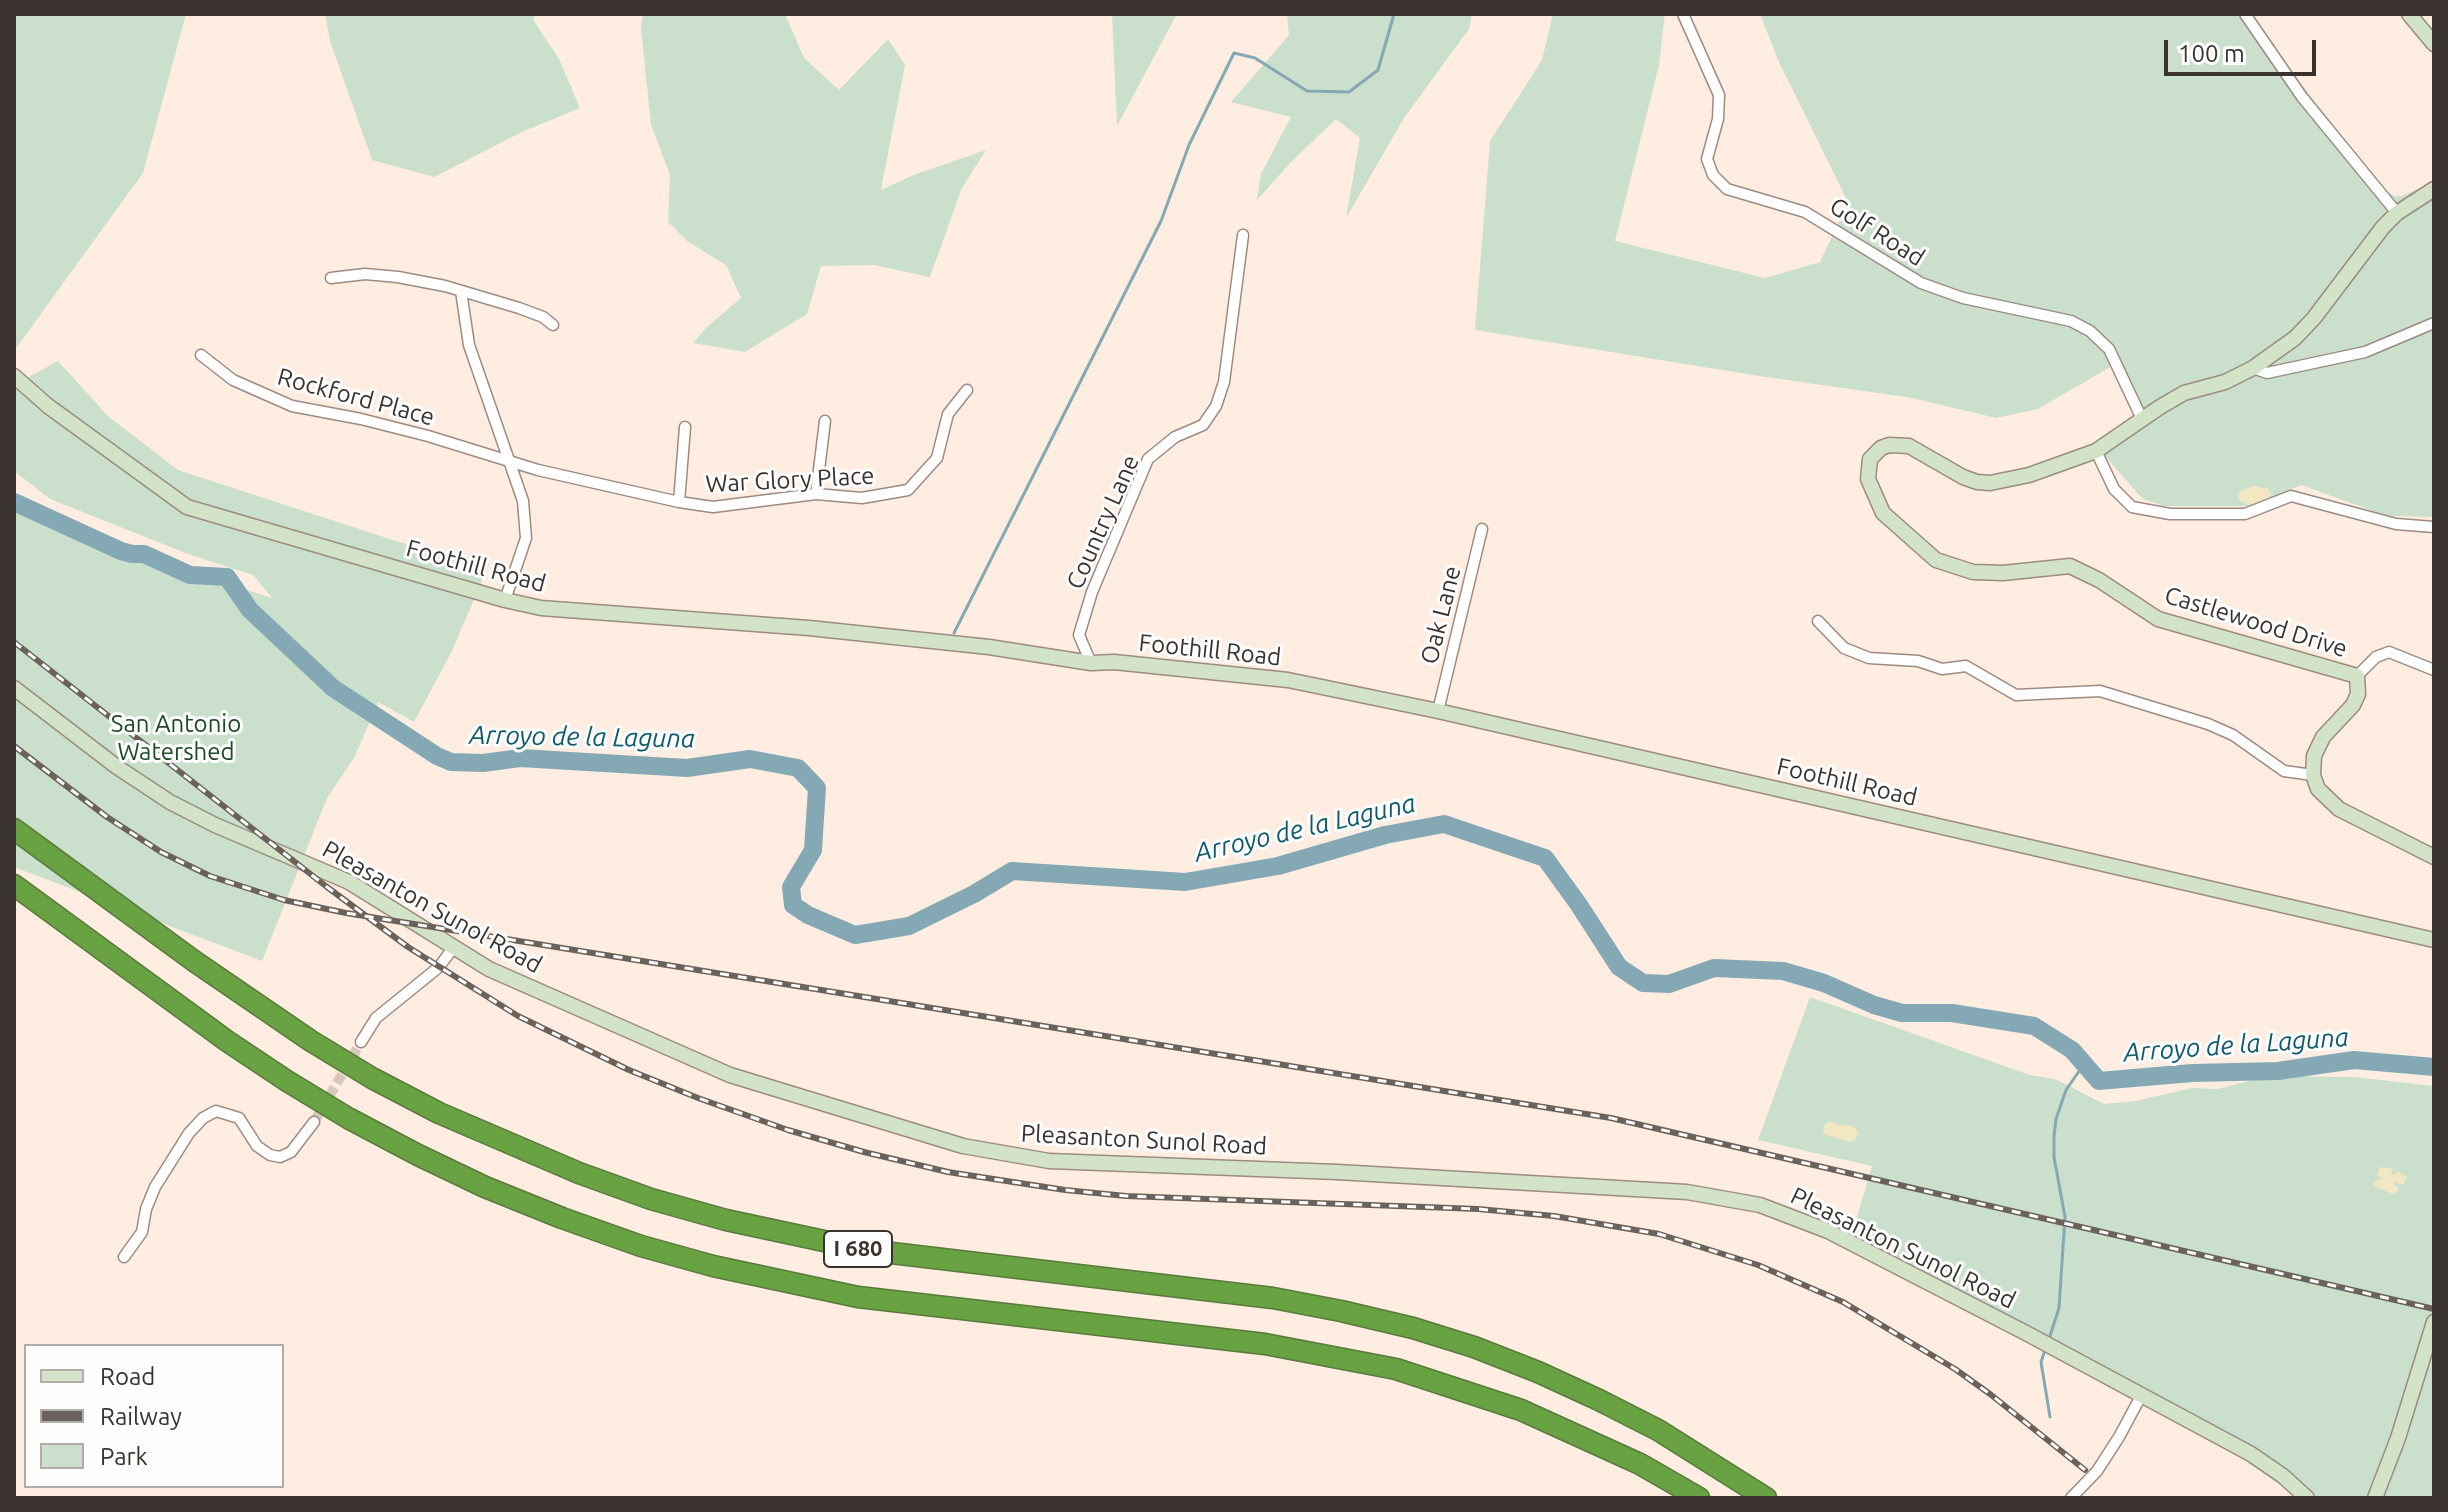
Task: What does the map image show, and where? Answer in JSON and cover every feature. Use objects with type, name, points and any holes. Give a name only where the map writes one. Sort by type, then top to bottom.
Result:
[{"type":"highway","name":"I 680","points":[[14,829],[194,961],[311,1041],[439,1113],[579,1173],[651,1199],[726,1220],[866,1250],[1273,1298],[1413,1328],[1474,1347],[1599,1400],[1658,1430],[1766,1498]]},
{"type":"highway","name":"I 680","points":[[14,885],[179,1007],[287,1081],[418,1155],[485,1187],[562,1218],[641,1246],[713,1266],[858,1297],[1265,1344],[1396,1369],[1534,1415],[1640,1464],[1699,1498]]},
{"type":"street","name":"Golf Road","points":[[1683,14],[1719,95],[1718,119],[1707,159],[1713,175],[1727,189],[1805,212],[1921,283],[1963,298],[2071,321],[2090,331],[2109,349],[2142,419]]},
{"type":"street","points":[[2245,14],[2302,97],[2397,213]]},
{"type":"street","points":[[2409,14],[2434,44]]},
{"type":"street","name":"Castlewood Drive","points":[[2313,775],[2318,746],[2323,737],[2353,705],[2358,694],[2357,676],[2158,619],[2099,580],[2070,566],[2003,573],[1973,572],[1936,560],[1883,513],[1868,479],[1870,459],[1889,445],[1909,446],[1963,477],[1990,483],[2029,475],[2096,451],[2184,393],[2225,382],[2253,368],[2295,338],[2314,318],[2383,227],[2397,213],[2434,189]]},
{"type":"street","name":"Country Lane","points":[[1091,663],[1079,635],[1092,592],[1148,459],[1175,437],[1203,425],[1216,406],[1224,382],[1243,235]]},
{"type":"street","points":[[331,278],[365,274],[398,277],[519,308],[543,317],[553,325]]},
{"type":"street","points":[[461,291],[469,345],[523,501],[526,538],[505,600]]},
{"type":"street","points":[[2253,368],[2267,373],[2365,352],[2434,323]]},
{"type":"street","name":"Rockford Place","points":[[201,355],[233,380],[292,406],[428,436],[510,463]]},
{"type":"street","name":"Foothill Road","points":[[14,376],[48,406],[187,507],[505,600],[541,608],[809,628],[1091,663],[1114,662],[1288,680],[1438,711],[2434,940]]},
{"type":"street","name":"War Glory Place","points":[[510,463],[713,507],[816,494],[862,498],[908,490],[937,458],[948,414],[967,390]]},
{"type":"street","points":[[816,494],[825,421]]},
{"type":"street","points":[[679,502],[685,427]]},
{"type":"street","points":[[2096,451],[2114,489],[2132,507],[2170,514],[2245,514],[2291,496],[2396,524],[2434,527]]},
{"type":"street","name":"Oak Lane","points":[[1438,711],[1482,529]]},
{"type":"street","points":[[1818,621],[1844,648],[1869,658],[1918,661],[1942,669],[1966,666],[2016,695],[2100,691],[2208,724],[2233,735],[2284,771],[2313,775],[2318,789],[2339,809],[2434,857]]},
{"type":"street","points":[[2357,676],[2376,657],[2389,652],[2434,670]]},
{"type":"street","name":"Pleasanton Sunol Road","points":[[14,688],[117,767],[170,802],[215,825],[349,882],[489,969],[730,1075],[963,1146],[1008,1155],[1082,1163],[1337,1172],[1671,1191],[1723,1196],[1760,1205],[1828,1231],[2026,1333],[2251,1454],[2283,1476],[2307,1498]]},
{"type":"street","points":[[361,1042],[376,1018],[439,967],[453,948]]},
{"type":"street","points":[[124,1257],[142,1232],[146,1209],[155,1187],[189,1133],[203,1118],[216,1111],[239,1118],[257,1146],[270,1155],[280,1157],[291,1152],[314,1122]]},
{"type":"street","points":[[2375,1498],[2398,1438],[2434,1322]]},
{"type":"street","points":[[2071,1498],[2097,1471],[2141,1396]]},
{"type":"green space","points":[[14,14],[186,14],[143,173],[14,351]]},
{"type":"green space","points":[[325,14],[535,14],[534,21],[559,59],[580,108],[524,131],[434,177],[372,160],[330,41]]},
{"type":"green space","points":[[643,14],[785,14],[804,58],[839,90],[888,39],[905,65],[881,190],[916,174],[986,150],[962,188],[930,277],[874,265],[821,266],[807,314],[745,352],[693,343],[741,298],[726,265],[687,241],[668,222],[670,175],[651,125],[641,28]]},
{"type":"green space","points":[[1112,14],[1177,14],[1117,126]]},
{"type":"green space","points":[[1287,14],[1472,14],[1469,29],[1404,118],[1346,218],[1360,138],[1336,119],[1257,200],[1261,174],[1291,117],[1231,102],[1289,35]]},
{"type":"green space","points":[[1553,14],[1665,14],[1659,65],[1615,241],[1765,278],[1820,262],[1848,202],[1778,60],[1760,14],[2246,14],[2383,188],[2394,196],[2402,196],[2434,181],[2434,517],[2387,516],[2301,485],[2252,506],[2164,506],[2143,499],[2101,452],[2150,421],[2119,362],[2038,409],[1996,418],[1912,398],[1475,330],[1490,141],[1542,60]]},
{"type":"green space","name":"San Antonio Watershed","points":[[58,361],[108,416],[178,470],[399,542],[489,564],[452,651],[414,722],[378,702],[355,756],[327,798],[262,961],[14,867],[14,496],[58,530],[272,598],[253,575],[188,554],[50,499],[14,471],[14,385]]},
{"type":"green space","points":[[1810,997],[2030,1075],[2055,1079],[2104,1104],[2135,1101],[2192,1088],[2218,1089],[2268,1076],[2355,1077],[2434,1086],[2434,1498],[2299,1498],[2232,1452],[2143,1401],[1848,1247],[1872,1166],[1758,1140]]},
{"type":"sand","points":[[2254,486],[2268,489],[2271,494],[2268,501],[2249,505],[2240,501],[2240,491]]},
{"type":"sand","points":[[1831,1121],[1853,1126],[1858,1132],[1856,1139],[1850,1142],[1823,1132],[1825,1124]]},
{"type":"sand","points":[[2379,1167],[2394,1169],[2391,1173],[2394,1175],[2398,1171],[2407,1178],[2403,1185],[2395,1182],[2398,1191],[2393,1194],[2373,1186],[2382,1178],[2377,1176]]},
{"type":"waterway","points":[[954,633],[1161,221],[1189,145],[1234,53],[1255,58],[1307,91],[1349,92],[1378,70],[1394,14]]},
{"type":"waterway","name":"Arroyo de la Laguna","points":[[14,502],[121,551],[144,554],[190,575],[227,577],[250,610],[333,688],[451,762],[483,763],[520,758],[687,768],[750,759],[798,768],[817,788],[813,850],[791,887],[793,905],[808,915],[855,935],[909,926],[1012,871],[1185,882],[1278,866],[1385,835],[1444,824],[1545,858],[1619,967],[1643,983],[1669,984],[1714,968],[1783,971],[1902,1013],[1952,1013],[2034,1026],[2072,1050],[2099,1081],[2192,1073],[2278,1071],[2354,1060],[2434,1067]]},
{"type":"waterway","points":[[2049,1339],[2059,1308],[2065,1217],[2054,1157],[2056,1119],[2066,1090],[2084,1064]]},
{"type":"waterway","points":[[2045,1350],[2041,1362],[2050,1417]]},
{"type":"tunnel","points":[[314,1122],[361,1042]]},
{"type":"railway","points":[[14,642],[408,947],[518,1016],[629,1070],[698,1098],[788,1130],[864,1152],[948,1172],[1065,1190],[1126,1196],[1478,1209],[1554,1216],[1659,1234],[1758,1265],[1843,1302],[1955,1369],[2085,1470]]},
{"type":"railway","points":[[14,746],[107,817],[161,852],[210,876],[284,900],[346,913],[1611,1118],[2434,1309]]}]
